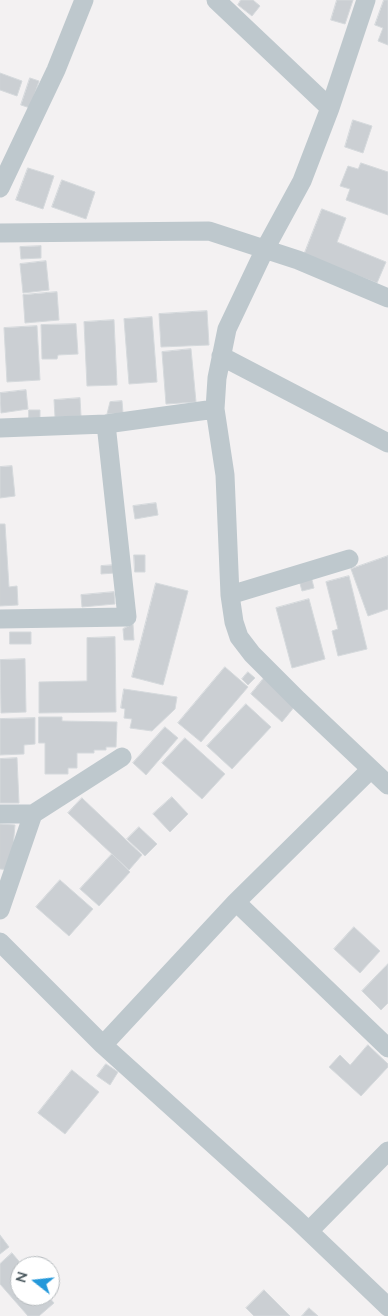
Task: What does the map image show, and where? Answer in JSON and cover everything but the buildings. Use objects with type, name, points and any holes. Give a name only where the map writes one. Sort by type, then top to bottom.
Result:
[{"type":"street","points":[[0,188],[56,70],[84,0]]},
{"type":"street","points":[[216,0],[330,108]]},
{"type":"street","points":[[366,0],[330,108],[302,181],[265,248],[227,329],[217,378],[215,409],[225,475],[230,595],[234,622],[239,637],[252,654],[388,785]]},
{"type":"street","points":[[0,233],[209,231],[298,260],[388,298]]},
{"type":"street","points":[[222,356],[388,443]]},
{"type":"street","points":[[0,428],[106,424],[215,409]]},
{"type":"street","points":[[0,619],[127,617],[106,424]]},
{"type":"street","points":[[230,595],[349,559]]},
{"type":"street","points":[[0,814],[33,814],[122,757]]},
{"type":"street","points":[[103,1045],[236,902],[371,769]]},
{"type":"street","points":[[0,910],[33,814]]},
{"type":"street","points":[[236,902],[388,1048]]},
{"type":"street","points":[[0,942],[103,1045],[309,1231],[388,1307]]},
{"type":"street","points":[[309,1231],[388,1151]]}]
